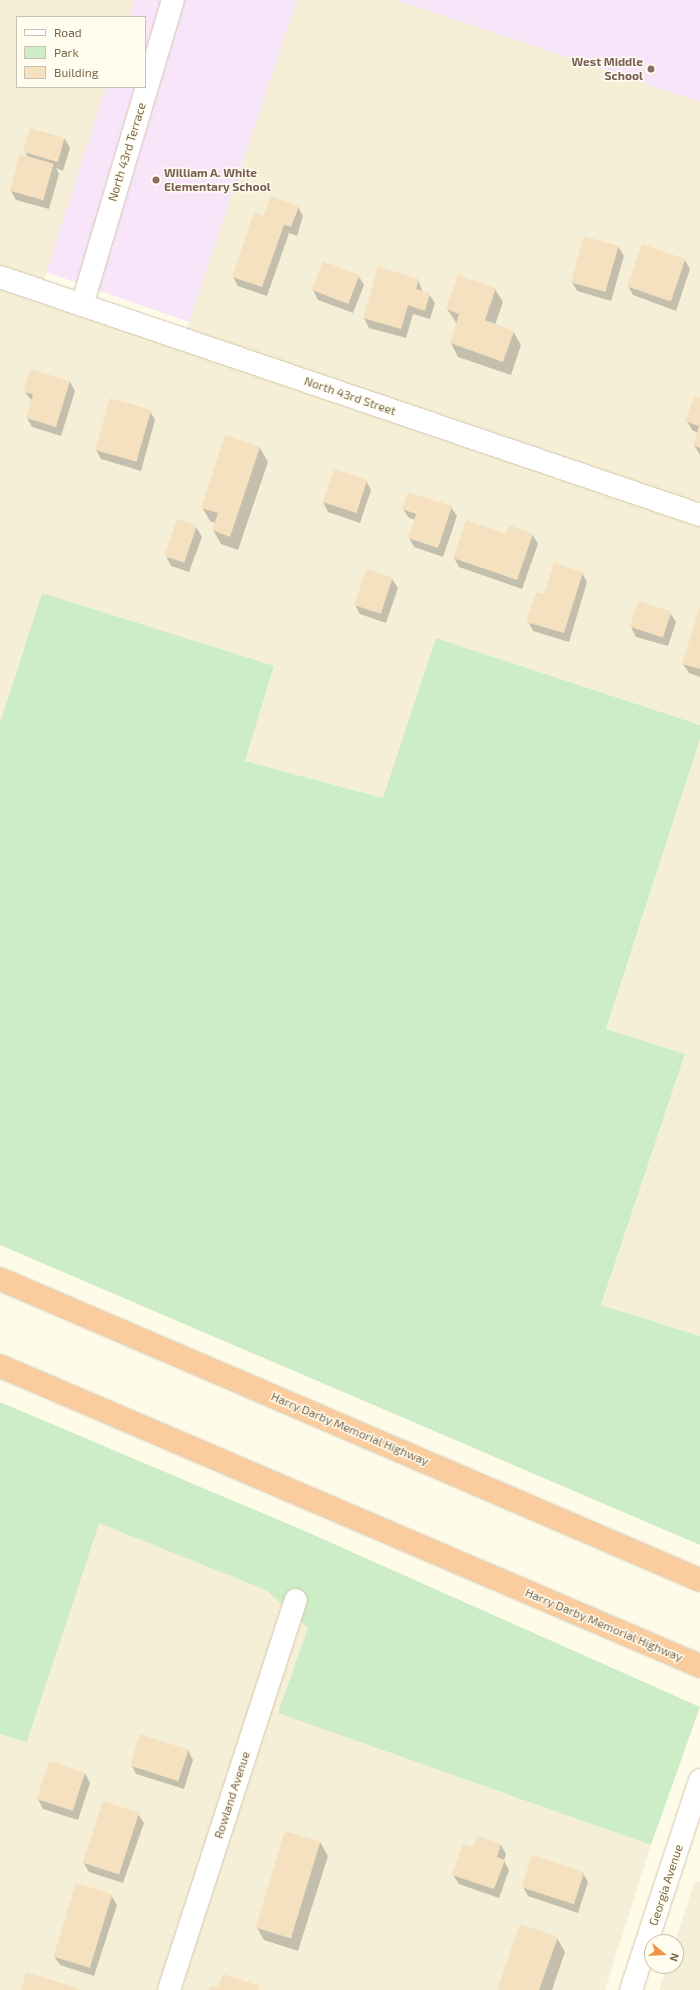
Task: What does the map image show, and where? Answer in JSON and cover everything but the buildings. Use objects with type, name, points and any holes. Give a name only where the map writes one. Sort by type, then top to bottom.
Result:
[{"type":"highway","name":"Harry Darby Memorial Highway","points":[[0,1279],[700,1580]]},
{"type":"highway","name":"Harry Darby Memorial Highway","points":[[0,1366],[700,1666]]},
{"type":"street","name":"North 43rd Terrace","points":[[82,305],[173,0]]},
{"type":"street","name":"North 43rd Street","points":[[0,277],[700,515]]},
{"type":"street","name":"Rowland Avenue","points":[[169,1990],[296,1600]]},
{"type":"street","name":"Georgia Avenue","points":[[631,1990],[700,1780]]},
{"type":"shaded area","points":[[0,0],[135,0],[129,16],[16,16],[16,88],[106,88],[37,302],[180,349],[297,0],[396,0],[700,102],[700,725],[436,638],[383,798],[245,761],[274,667],[42,593],[0,723]]},
{"type":"shaded area","name":"William A. White Elementary School","points":[[135,0],[297,0],[189,322],[46,272],[106,88],[146,88],[146,16],[129,16]]},
{"type":"shaded area","name":"West Middle School","points":[[396,0],[700,0],[700,102],[504,36]]},
{"type":"shaded area","points":[[700,739],[700,1336],[601,1305],[685,1055],[606,1030]]},
{"type":"shaded area","points":[[98,1522],[266,1590],[308,1628],[279,1713],[651,1845],[605,1990],[0,1990],[0,1734],[27,1742]]},
{"type":"shaded area","points":[[695,1880],[700,1882],[700,1990],[659,1990],[664,1974],[684,1974],[684,1934],[678,1934]]},
{"type":"green space","points":[[42,593],[274,666],[245,761],[383,798],[436,638],[700,725],[700,739],[606,1029],[685,1054],[601,1305],[700,1336],[700,1545],[0,1245],[0,723]]},
{"type":"green space","points":[[0,1402],[307,1532],[700,1707],[651,1845],[278,1713],[308,1628],[266,1590],[99,1523],[27,1742],[0,1734]]},
{"type":"place","name":"West Middle School","points":[[651,69]]},
{"type":"place","name":"William A. White Elementary School","points":[[156,180]]}]
